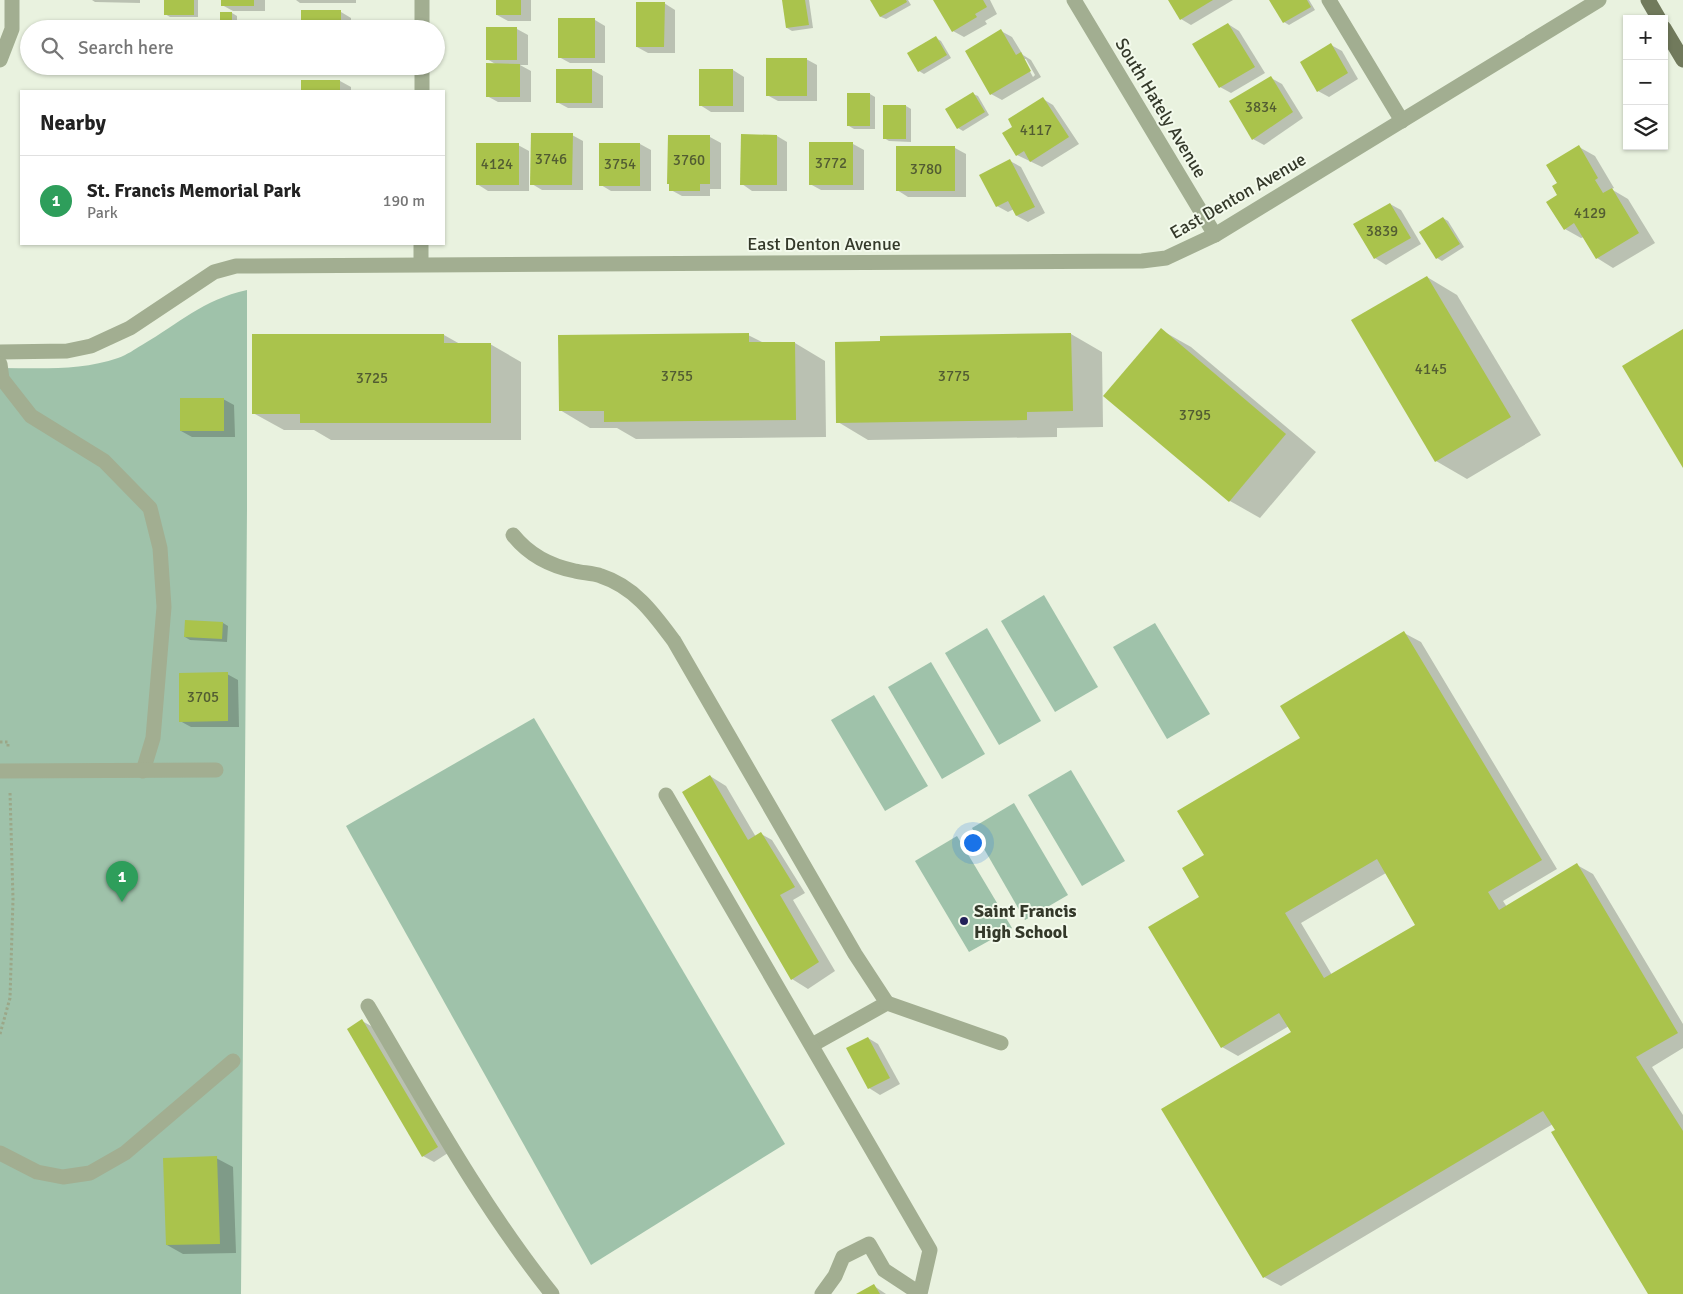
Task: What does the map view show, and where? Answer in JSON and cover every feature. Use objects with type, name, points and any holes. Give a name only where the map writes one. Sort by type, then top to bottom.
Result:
[{"type":"main road","points":[[1648,0],[1657,15]]},
{"type":"main road","points":[[1668,35],[1683,60]]},
{"type":"street","points":[[0,60],[12,29],[12,0]]},
{"type":"street","points":[[422,0],[422,20]]},
{"type":"street","name":"South Hately Avenue","points":[[1074,0],[1215,235]]},
{"type":"street","points":[[1329,0],[1402,121]]},
{"type":"street","name":"East Denton Avenue","points":[[0,352],[67,351],[91,346],[130,328],[214,272],[236,266],[1142,261],[1166,258],[1215,235],[1599,0]]},
{"type":"street","points":[[422,75],[422,90]]},
{"type":"street","points":[[421,245],[421,264]]},
{"type":"street","points":[[0,364],[2,379],[31,416],[104,461],[150,508],[160,548],[164,607],[153,738],[143,771]]},
{"type":"street","points":[[514,535],[523,547],[548,564],[601,576],[630,590],[652,610],[674,641],[855,954],[887,1003],[1001,1044]]},
{"type":"street","points":[[5,771],[216,770]]},
{"type":"street","points":[[666,795],[930,1250],[920,1293],[884,1270],[869,1244],[843,1257],[835,1276],[822,1294]]},
{"type":"street","points":[[812,1046],[887,1003]]},
{"type":"street","points":[[368,1006],[479,1192],[527,1262],[552,1294]]},
{"type":"street","points":[[0,1153],[37,1172],[62,1177],[90,1173],[125,1153],[233,1061]]},
{"type":"path","points":[[0,1034],[11,988],[13,899],[5,771]]},
{"type":"green space","points":[[247,290],[241,1294],[0,1294],[0,368],[75,367],[118,358],[156,337],[204,306],[231,294]]},
{"type":"green space","points":[[1044,595],[1098,687],[1055,712],[1001,621]]},
{"type":"green space","points":[[1155,623],[1210,714],[1167,739],[1113,647]]},
{"type":"green space","points":[[987,628],[1041,721],[999,745],[945,653]]},
{"type":"green space","points":[[931,662],[985,754],[942,779],[888,687]]},
{"type":"green space","points":[[874,695],[928,786],[885,811],[831,720]]},
{"type":"green space","points":[[534,718],[785,1144],[591,1265],[346,826]]},
{"type":"green space","points":[[1071,770],[1125,861],[1082,886],[1028,795]]},
{"type":"green space","points":[[1014,803],[1068,895],[1025,920],[972,828]]},
{"type":"green space","points":[[957,836],[1012,928],[969,952],[915,861]]},
{"type":"building","points":[[164,0],[194,0],[194,15],[164,15]]},
{"type":"building","points":[[221,0],[254,0],[254,6],[221,6]]},
{"type":"building","points":[[496,0],[521,0],[521,15],[496,15]]},
{"type":"building","points":[[782,0],[805,0],[809,25],[786,28]]},
{"type":"building","points":[[870,0],[906,0],[907,2],[880,17]]},
{"type":"building","points":[[933,0],[983,0],[987,7],[975,14],[977,17],[952,32]]},
{"type":"building","points":[[1168,0],[1213,0],[1180,20]]},
{"type":"building","points":[[1269,0],[1307,0],[1311,7],[1283,23]]},
{"type":"building","points":[[636,2],[665,2],[664,47],[636,47]]},
{"type":"building","points":[[301,10],[341,10],[341,20],[301,20]]},
{"type":"building","points":[[220,12],[232,12],[232,20],[220,20]]},
{"type":"building","points":[[558,18],[595,18],[595,58],[558,58]]},
{"type":"building","points":[[1228,23],[1255,67],[1219,88],[1192,44]]},
{"type":"building","points":[[486,27],[517,27],[517,60],[486,60]]},
{"type":"building","points":[[1001,29],[1016,55],[1021,52],[1031,71],[990,95],[965,51]]},
{"type":"building","points":[[936,36],[947,55],[918,72],[907,53]]},
{"type":"building","points":[[1331,43],[1348,73],[1317,92],[1300,62]]},
{"type":"building","points":[[766,58],[807,58],[807,96],[766,96]]},
{"type":"building","points":[[486,63],[520,64],[520,97],[486,97]]},
{"type":"building","points":[[556,69],[592,69],[592,103],[556,103]]},
{"type":"building","points":[[699,69],[733,69],[733,106],[699,106]]},
{"type":"building","points":[[1271,76],[1293,112],[1252,140],[1229,101]]},
{"type":"building","points":[[301,80],[340,80],[340,90],[301,90]]},
{"type":"building","points":[[973,92],[985,112],[957,129],[945,109]]},
{"type":"building","points":[[847,93],[870,93],[870,126],[847,126]]},
{"type":"building","points":[[1043,97],[1069,137],[1030,162],[1024,151],[1016,156],[1002,133],[1012,127],[1008,119]]},
{"type":"building","points":[[883,105],[906,105],[906,139],[883,139]]},
{"type":"building","points":[[531,133],[573,133],[572,185],[530,185]]},
{"type":"building","points":[[741,134],[777,135],[777,185],[740,185]]},
{"type":"building","points":[[668,135],[710,135],[710,184],[700,184],[700,191],[669,191],[669,184],[667,184]]},
{"type":"building","points":[[809,142],[853,142],[853,185],[809,185]]},
{"type":"building","points":[[476,143],[519,143],[519,185],[476,185]]},
{"type":"building","points":[[599,143],[640,143],[640,186],[599,186]]},
{"type":"building","points":[[1579,145],[1598,178],[1595,180],[1603,193],[1612,188],[1639,233],[1596,259],[1574,223],[1564,230],[1546,202],[1557,195],[1552,186],[1557,183],[1546,165]]},
{"type":"building","points":[[896,146],[955,146],[955,191],[896,191]]},
{"type":"building","points":[[1010,159],[1035,207],[1016,216],[1008,201],[996,207],[979,175]]},
{"type":"building","points":[[1390,203],[1411,238],[1374,259],[1353,224]]},
{"type":"building","points":[[1443,217],[1460,244],[1436,259],[1419,232]]},
{"type":"building","points":[[1427,276],[1511,417],[1435,462],[1351,320]]},
{"type":"building","points":[[1161,328],[1286,434],[1229,502],[1103,396]]},
{"type":"building","points":[[1683,329],[1683,468],[1622,366]]},
{"type":"building","points":[[749,333],[749,342],[795,342],[796,420],[604,422],[604,411],[559,411],[558,335]]},
{"type":"building","points":[[1071,333],[1073,411],[1027,412],[1027,420],[836,423],[835,342],[880,341],[880,336]]},
{"type":"building","points":[[252,334],[444,334],[444,343],[491,343],[491,423],[300,423],[300,414],[252,414]]},
{"type":"building","points":[[180,398],[224,398],[224,431],[180,431]]},
{"type":"building","points":[[185,620],[223,622],[222,639],[184,637]]},
{"type":"building","points":[[1404,631],[1542,860],[1488,892],[1499,910],[1577,863],[1678,1033],[1636,1057],[1683,1131],[1683,1294],[1648,1294],[1551,1132],[1555,1130],[1543,1111],[1263,1278],[1161,1109],[1291,1032],[1279,1013],[1221,1048],[1148,927],[1199,897],[1182,868],[1204,855],[1177,811],[1300,738],[1280,706]],"holes":[[[1377,859],[1415,925],[1324,978],[1285,913]]]},
{"type":"building","points":[[228,672],[228,721],[179,722],[179,673]]},
{"type":"building","points":[[710,775],[748,840],[761,832],[795,887],[780,895],[819,962],[791,980],[682,792]]},
{"type":"building","points":[[362,1019],[438,1147],[422,1157],[347,1029]]},
{"type":"building","points":[[868,1037],[890,1078],[868,1089],[846,1048]]},
{"type":"building","points":[[217,1156],[220,1244],[166,1245],[163,1158]]},
{"type":"building","points":[[874,1284],[880,1294],[856,1294]]},
{"type":"place","name":"St. Francis Memorial Park","points":[[122,902]]},
{"type":"place","name":"Saint Francis High School","points":[[964,921]]}]
